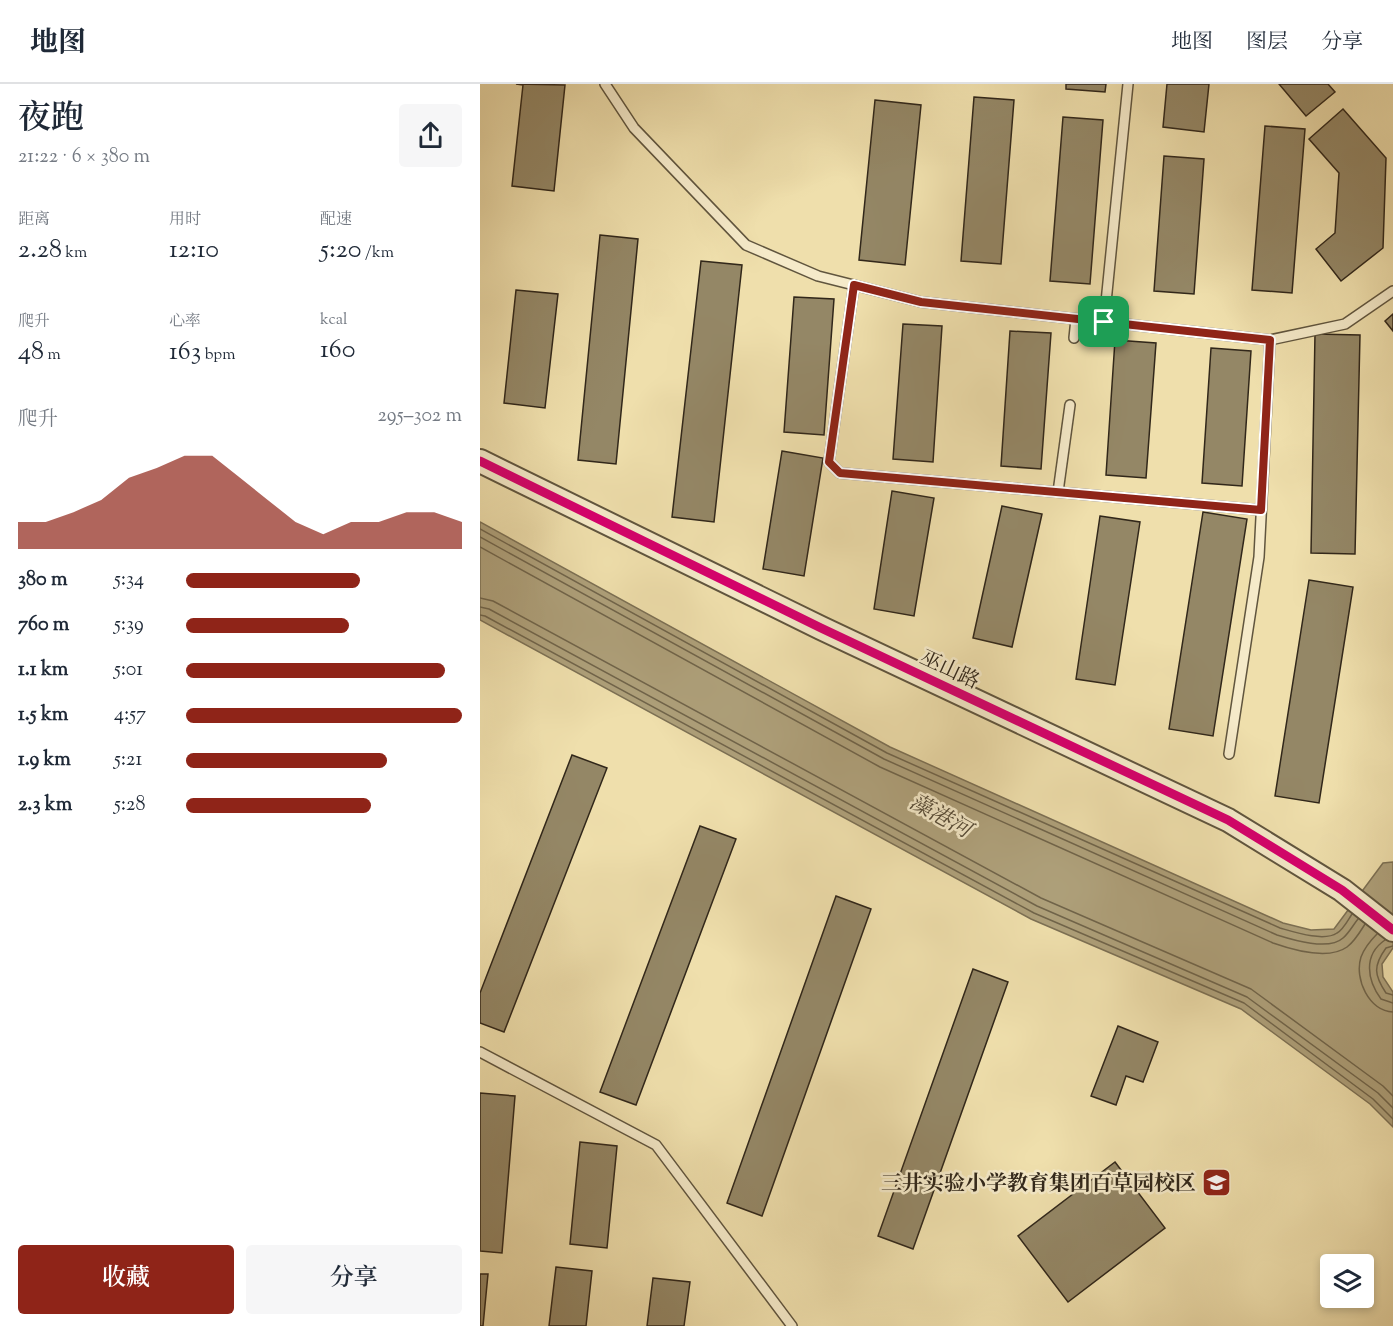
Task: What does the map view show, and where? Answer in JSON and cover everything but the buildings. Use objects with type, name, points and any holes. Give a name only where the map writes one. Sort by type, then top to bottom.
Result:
[{"type":"street","name":"巫山路","points":[[480,461],[810,623],[1228,820],[1342,890],[1393,930]]},
{"type":"lane","points":[[605,84],[634,128],[746,245],[818,276],[921,302],[1270,340],[1345,324],[1393,291]]},
{"type":"lane","points":[[1104,322],[1128,84]]},
{"type":"lane","points":[[854,285],[829,462],[840,473],[1261,510]]},
{"type":"lane","points":[[1074,338],[1076,319]]},
{"type":"lane","points":[[1229,754],[1259,556],[1270,340]]},
{"type":"lane","points":[[1058,492],[1070,405]]},
{"type":"lane","points":[[480,1053],[657,1145],[792,1326]]},
{"type":"water","name":"藻港河","points":[[480,522],[890,747],[1283,923],[1311,930],[1334,929],[1383,863],[1393,862],[1393,948],[1382,964],[1383,977],[1393,992],[1393,1127],[1370,1104],[1241,1009],[1031,919],[480,620]]},
{"type":"cycle path","points":[[480,461],[821,628],[1228,820],[1342,890],[1393,930]]},
{"type":"place","name":"三井实验小学教育集团百草园校区","points":[[1217,1183]]},
{"type":"route","points":[[854,285],[921,302],[1104,322],[1270,340],[1261,510],[840,473],[829,462],[854,285]]}]
